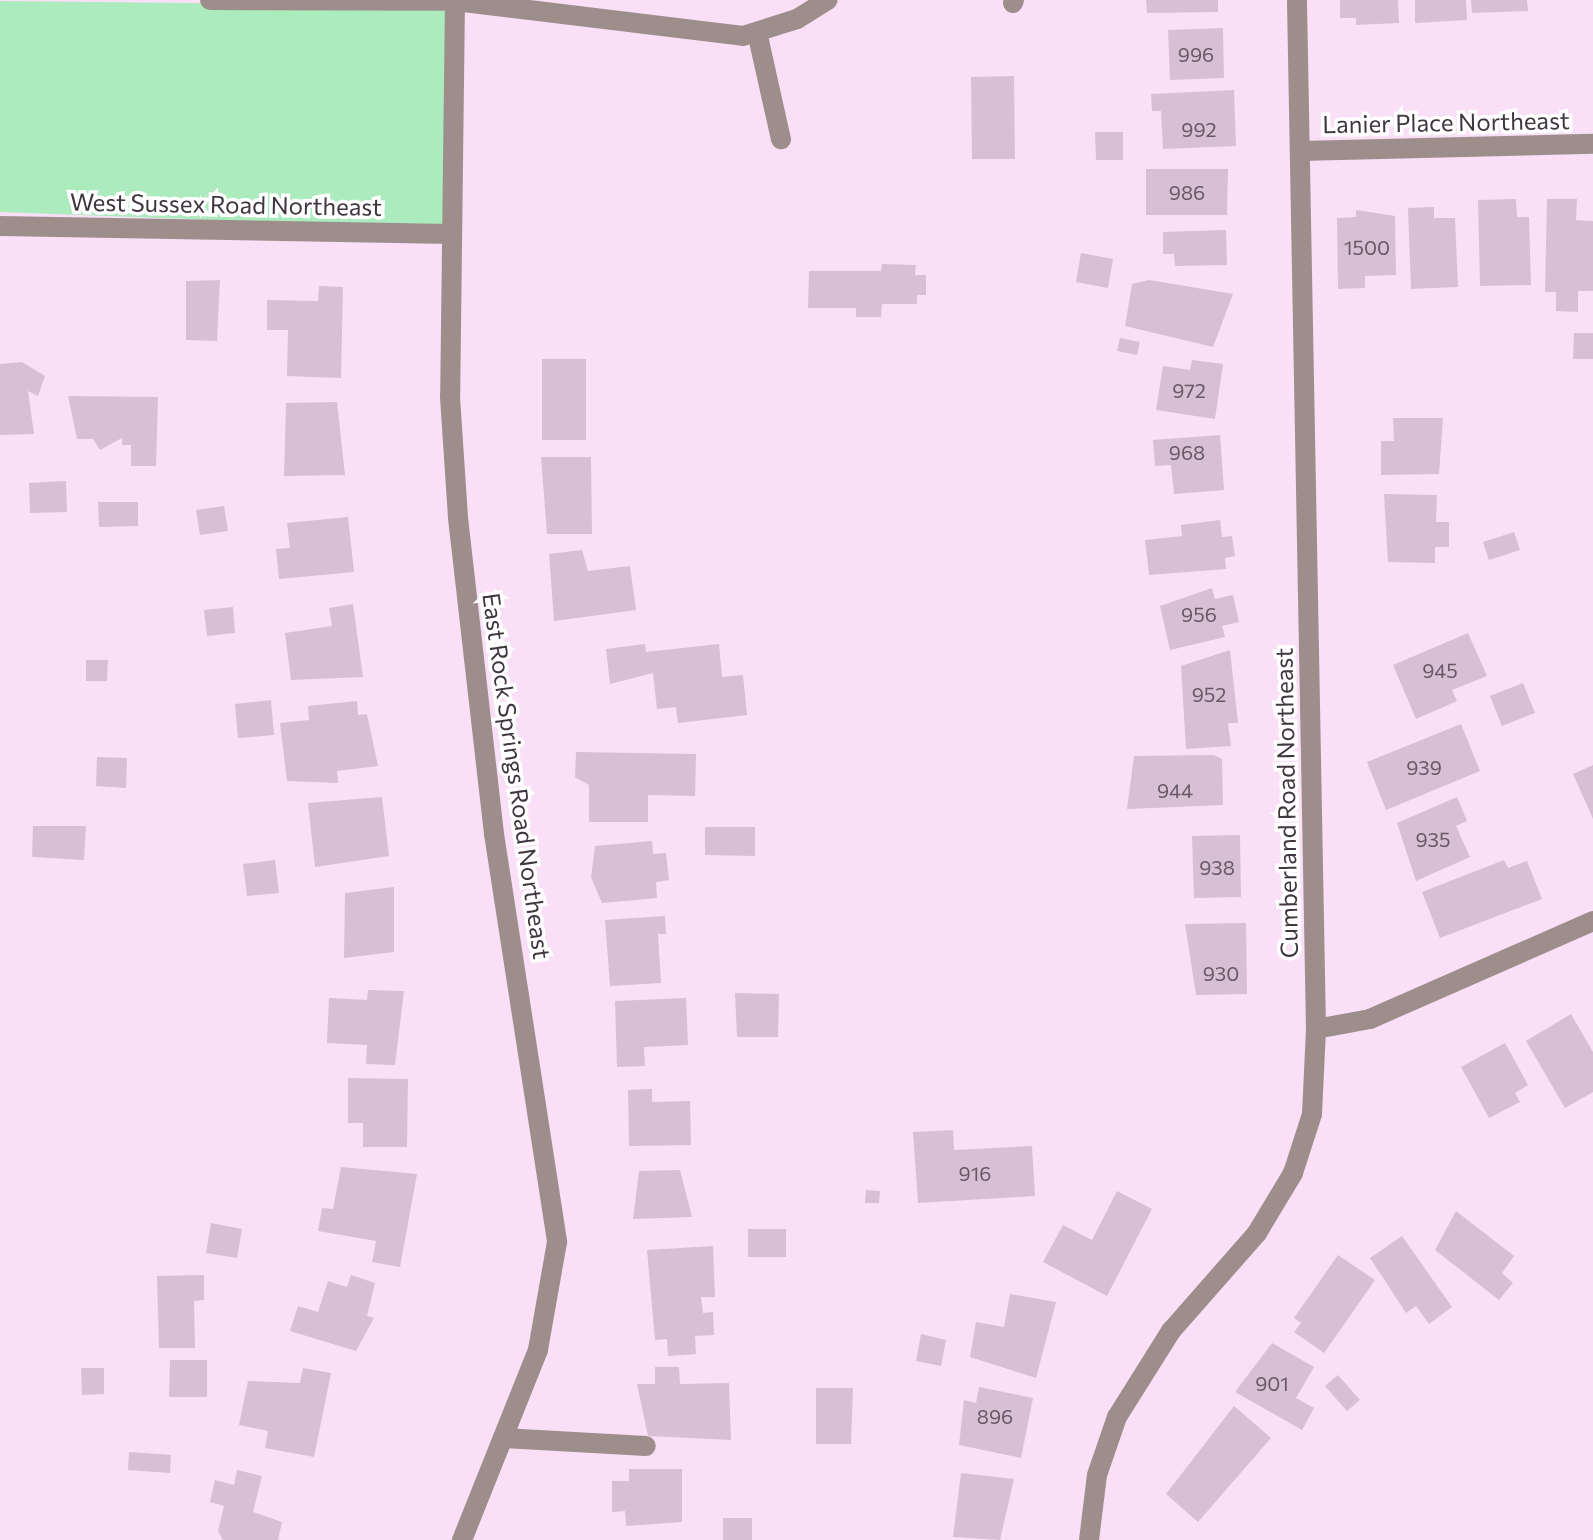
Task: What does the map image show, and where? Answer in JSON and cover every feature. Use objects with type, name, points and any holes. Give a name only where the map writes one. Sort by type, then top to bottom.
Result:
[{"type":"street","points":[[210,0],[455,1],[698,35],[757,32],[828,0]]},
{"type":"street","name":"Cumberland Road Northeast","points":[[1089,1540],[1097,1475],[1146,1364],[1257,1233],[1293,1173],[1312,1114],[1316,1029],[1297,0]]},
{"type":"street","name":"East Rock Springs Road Northeast","points":[[455,1],[452,234],[458,518],[494,834],[557,1242],[538,1350],[462,1540]]},
{"type":"street","points":[[757,32],[781,139]]},
{"type":"street","name":"Lanier Place Northeast","points":[[1300,151],[1593,144]]},
{"type":"street","name":"West Sussex Road Northeast","points":[[0,226],[452,234]]},
{"type":"street","points":[[1316,1029],[1370,1019],[1593,921]]},
{"type":"street","points":[[503,1438],[646,1446]]},
{"type":"green space","points":[[0,1],[453,6],[457,229],[0,212]]},
{"type":"building","points":[[1146,0],[1218,0],[1218,12],[1147,13]]},
{"type":"building","points":[[1340,0],[1398,0],[1399,23],[1356,25],[1356,18],[1340,18]]},
{"type":"building","points":[[1415,0],[1466,0],[1467,20],[1415,23]]},
{"type":"building","points":[[1471,0],[1527,0],[1528,11],[1472,13]]},
{"type":"building","points":[[1223,28],[1224,78],[1170,80],[1168,30]]},
{"type":"building","points":[[1014,76],[1015,159],[972,159],[971,77]]},
{"type":"building","points":[[1234,90],[1236,146],[1163,149],[1161,111],[1152,111],[1151,94]]},
{"type":"building","points":[[1095,132],[1123,132],[1123,160],[1096,160]]},
{"type":"building","points":[[1146,169],[1228,169],[1227,215],[1146,215]]},
{"type":"building","points":[[1516,199],[1517,217],[1529,217],[1531,285],[1480,286],[1478,200]]},
{"type":"building","points":[[1547,199],[1577,199],[1576,220],[1593,221],[1593,291],[1578,291],[1578,312],[1556,311],[1556,292],[1545,292]]},
{"type":"building","points":[[1434,207],[1434,218],[1455,218],[1458,287],[1411,289],[1408,208]]},
{"type":"building","points":[[1356,210],[1395,216],[1396,275],[1365,276],[1365,288],[1338,289],[1337,218],[1356,217]]},
{"type":"building","points":[[1226,230],[1227,265],[1175,266],[1174,254],[1163,254],[1163,232]]},
{"type":"building","points":[[1081,253],[1113,259],[1108,288],[1076,282]]},
{"type":"building","points":[[882,264],[916,265],[915,275],[926,275],[926,295],[917,295],[917,304],[882,304],[881,317],[856,317],[856,308],[808,308],[809,271],[881,271]]},
{"type":"building","points":[[220,280],[217,341],[186,340],[186,281]]},
{"type":"building","points":[[1149,280],[1233,294],[1213,347],[1125,326],[1132,284]]},
{"type":"building","points":[[319,286],[343,287],[341,378],[287,376],[288,330],[267,330],[267,300],[318,301]]},
{"type":"building","points":[[1574,333],[1593,333],[1593,359],[1573,359]]},
{"type":"building","points":[[1120,338],[1140,342],[1137,355],[1117,351]]},
{"type":"building","points":[[542,359],[586,359],[586,440],[542,440]]},
{"type":"building","points":[[1192,360],[1223,364],[1215,419],[1156,410],[1163,366],[1190,370]]},
{"type":"building","points":[[22,362],[45,376],[38,396],[28,391],[34,434],[0,435],[0,364]]},
{"type":"building","points":[[68,396],[158,397],[156,466],[131,466],[131,445],[122,445],[122,438],[100,450],[93,439],[77,439]]},
{"type":"building","points":[[337,402],[345,475],[284,476],[286,403]]},
{"type":"building","points":[[1393,418],[1443,418],[1439,474],[1381,475],[1381,441],[1394,441]]},
{"type":"building","points":[[1220,435],[1224,490],[1174,494],[1171,465],[1155,466],[1153,440]]},
{"type":"building","points":[[541,457],[591,457],[592,534],[547,534]]},
{"type":"building","points":[[66,481],[67,512],[30,513],[29,483]]},
{"type":"building","points":[[1384,494],[1437,495],[1436,522],[1449,522],[1449,547],[1435,547],[1435,563],[1388,562]]},
{"type":"building","points":[[98,502],[138,502],[138,526],[99,527]]},
{"type":"building","points":[[224,506],[228,531],[200,535],[196,510]]},
{"type":"building","points":[[348,517],[354,572],[279,579],[276,549],[290,548],[287,523]]},
{"type":"building","points":[[1220,520],[1222,537],[1232,536],[1235,556],[1225,558],[1226,569],[1149,575],[1145,540],[1182,536],[1181,525]]},
{"type":"building","points":[[1514,532],[1520,550],[1489,560],[1483,542]]},
{"type":"building","points":[[582,550],[588,571],[630,566],[636,610],[554,621],[549,554]]},
{"type":"building","points":[[1212,588],[1215,599],[1233,595],[1239,622],[1222,626],[1225,637],[1170,650],[1160,606]]},
{"type":"building","points":[[353,604],[363,677],[291,680],[285,633],[332,626],[329,608]]},
{"type":"building","points":[[233,607],[235,633],[207,636],[204,610]]},
{"type":"building","points":[[1468,633],[1487,676],[1452,690],[1457,701],[1416,719],[1393,665]]},
{"type":"building","points":[[645,644],[646,652],[719,644],[722,677],[743,675],[747,715],[678,723],[676,707],[657,709],[653,673],[610,684],[606,649]]},
{"type":"building","points":[[1230,650],[1238,723],[1228,723],[1231,746],[1186,749],[1181,666]]},
{"type":"building","points":[[86,660],[108,660],[107,681],[86,681]]},
{"type":"building","points":[[1523,683],[1535,713],[1502,726],[1490,696]]},
{"type":"building","points":[[271,700],[274,735],[238,738],[235,704]]},
{"type":"building","points":[[357,701],[358,715],[367,714],[378,766],[337,771],[338,783],[287,781],[280,723],[309,720],[308,706]]},
{"type":"building","points":[[1461,724],[1480,771],[1386,810],[1367,762]]},
{"type":"building","points":[[576,752],[696,754],[695,796],[648,795],[648,822],[589,822],[589,785],[575,777]]},
{"type":"building","points":[[1214,755],[1222,759],[1223,805],[1127,809],[1134,756]]},
{"type":"building","points":[[97,757],[127,758],[126,788],[96,786]]},
{"type":"building","points":[[1593,765],[1593,819],[1573,774]]},
{"type":"building","points":[[382,797],[389,856],[315,867],[308,803]]},
{"type":"building","points":[[1457,797],[1467,821],[1456,826],[1470,857],[1416,881],[1397,823]]},
{"type":"building","points":[[33,826],[86,826],[84,860],[32,857]]},
{"type":"building","points":[[705,827],[755,827],[755,856],[705,855]]},
{"type":"building","points":[[1240,835],[1241,897],[1194,898],[1192,836]]},
{"type":"building","points":[[652,841],[653,854],[666,853],[669,880],[656,882],[657,898],[602,903],[591,877],[595,846]]},
{"type":"building","points":[[275,860],[279,893],[247,896],[243,864]]},
{"type":"building","points":[[1504,860],[1508,868],[1527,861],[1542,899],[1440,938],[1422,892]]},
{"type":"building","points":[[394,887],[394,952],[344,958],[345,893]]},
{"type":"building","points":[[665,916],[666,934],[658,934],[661,983],[610,986],[605,920]]},
{"type":"building","points":[[1246,923],[1247,994],[1196,995],[1185,924]]},
{"type":"building","points":[[368,990],[404,991],[395,1065],[366,1064],[367,1045],[327,1043],[329,998],[367,1000]]},
{"type":"building","points":[[735,993],[779,994],[778,1037],[737,1037]]},
{"type":"building","points":[[686,998],[688,1045],[644,1047],[645,1066],[617,1067],[615,1001]]},
{"type":"building","points":[[1571,1014],[1593,1052],[1593,1092],[1565,1108],[1526,1041]]},
{"type":"building","points":[[1505,1043],[1528,1085],[1515,1093],[1520,1102],[1489,1118],[1461,1067]]},
{"type":"building","points":[[348,1078],[408,1079],[407,1147],[363,1147],[363,1123],[348,1123]]},
{"type":"building","points":[[652,1089],[652,1102],[690,1101],[691,1145],[629,1146],[628,1090]]},
{"type":"building","points":[[953,1130],[954,1150],[1032,1146],[1035,1196],[918,1203],[913,1132]]},
{"type":"building","points":[[341,1167],[417,1174],[400,1267],[372,1262],[376,1241],[318,1231],[322,1208],[333,1209]]},
{"type":"building","points":[[680,1170],[692,1217],[633,1219],[639,1171]]},
{"type":"building","points":[[866,1190],[880,1191],[879,1203],[865,1203]]},
{"type":"building","points":[[1117,1191],[1152,1209],[1107,1296],[1043,1262],[1063,1225],[1092,1240]]},
{"type":"building","points":[[1456,1211],[1514,1256],[1502,1273],[1513,1283],[1499,1300],[1435,1250]]},
{"type":"building","points":[[211,1223],[242,1229],[237,1258],[206,1253]]},
{"type":"building","points":[[748,1229],[786,1229],[786,1257],[748,1257]]},
{"type":"building","points":[[1402,1236],[1452,1307],[1429,1324],[1416,1306],[1406,1313],[1370,1258]]},
{"type":"building","points":[[713,1246],[715,1297],[701,1297],[703,1313],[713,1312],[714,1335],[695,1336],[696,1354],[668,1356],[667,1339],[655,1340],[647,1250]]},
{"type":"building","points":[[1338,1255],[1375,1280],[1324,1353],[1294,1332],[1301,1323],[1294,1318]]},
{"type":"building","points":[[204,1275],[204,1300],[194,1301],[195,1348],[159,1348],[157,1276]]},
{"type":"building","points":[[351,1275],[375,1283],[367,1316],[374,1318],[356,1351],[290,1331],[298,1306],[318,1312],[328,1281],[347,1287]]},
{"type":"building","points":[[1010,1294],[1056,1302],[1036,1378],[970,1357],[976,1322],[1004,1327]]},
{"type":"building","points":[[921,1334],[946,1340],[941,1366],[916,1361]]},
{"type":"building","points":[[1272,1343],[1314,1367],[1296,1398],[1314,1408],[1302,1430],[1235,1392]]},
{"type":"building","points":[[170,1360],[207,1360],[207,1397],[169,1397]]},
{"type":"building","points":[[655,1367],[679,1367],[680,1384],[729,1383],[731,1440],[648,1436],[637,1384],[655,1384]]},
{"type":"building","points":[[81,1368],[104,1368],[104,1394],[82,1395]]},
{"type":"building","points":[[303,1368],[331,1373],[314,1457],[265,1448],[268,1431],[239,1425],[248,1381],[300,1383]]},
{"type":"building","points":[[1338,1375],[1360,1400],[1347,1411],[1325,1386]]},
{"type":"building","points":[[979,1387],[1033,1398],[1021,1458],[959,1445],[964,1400],[976,1403]]},
{"type":"building","points":[[816,1388],[853,1388],[851,1444],[816,1444]]},
{"type":"building","points":[[1234,1406],[1271,1438],[1198,1522],[1166,1494]]},
{"type":"building","points":[[129,1452],[171,1455],[170,1473],[128,1470]]},
{"type":"building","points":[[629,1469],[682,1469],[682,1522],[626,1526],[625,1511],[612,1512],[612,1481],[629,1481]]},
{"type":"building","points":[[237,1470],[262,1476],[253,1512],[282,1522],[278,1540],[223,1540],[218,1531],[224,1506],[210,1502],[215,1480],[234,1485]]},
{"type":"building","points":[[961,1473],[1014,1479],[1000,1540],[953,1537]]},
{"type":"building","points":[[723,1518],[752,1518],[752,1540],[723,1540]]}]
